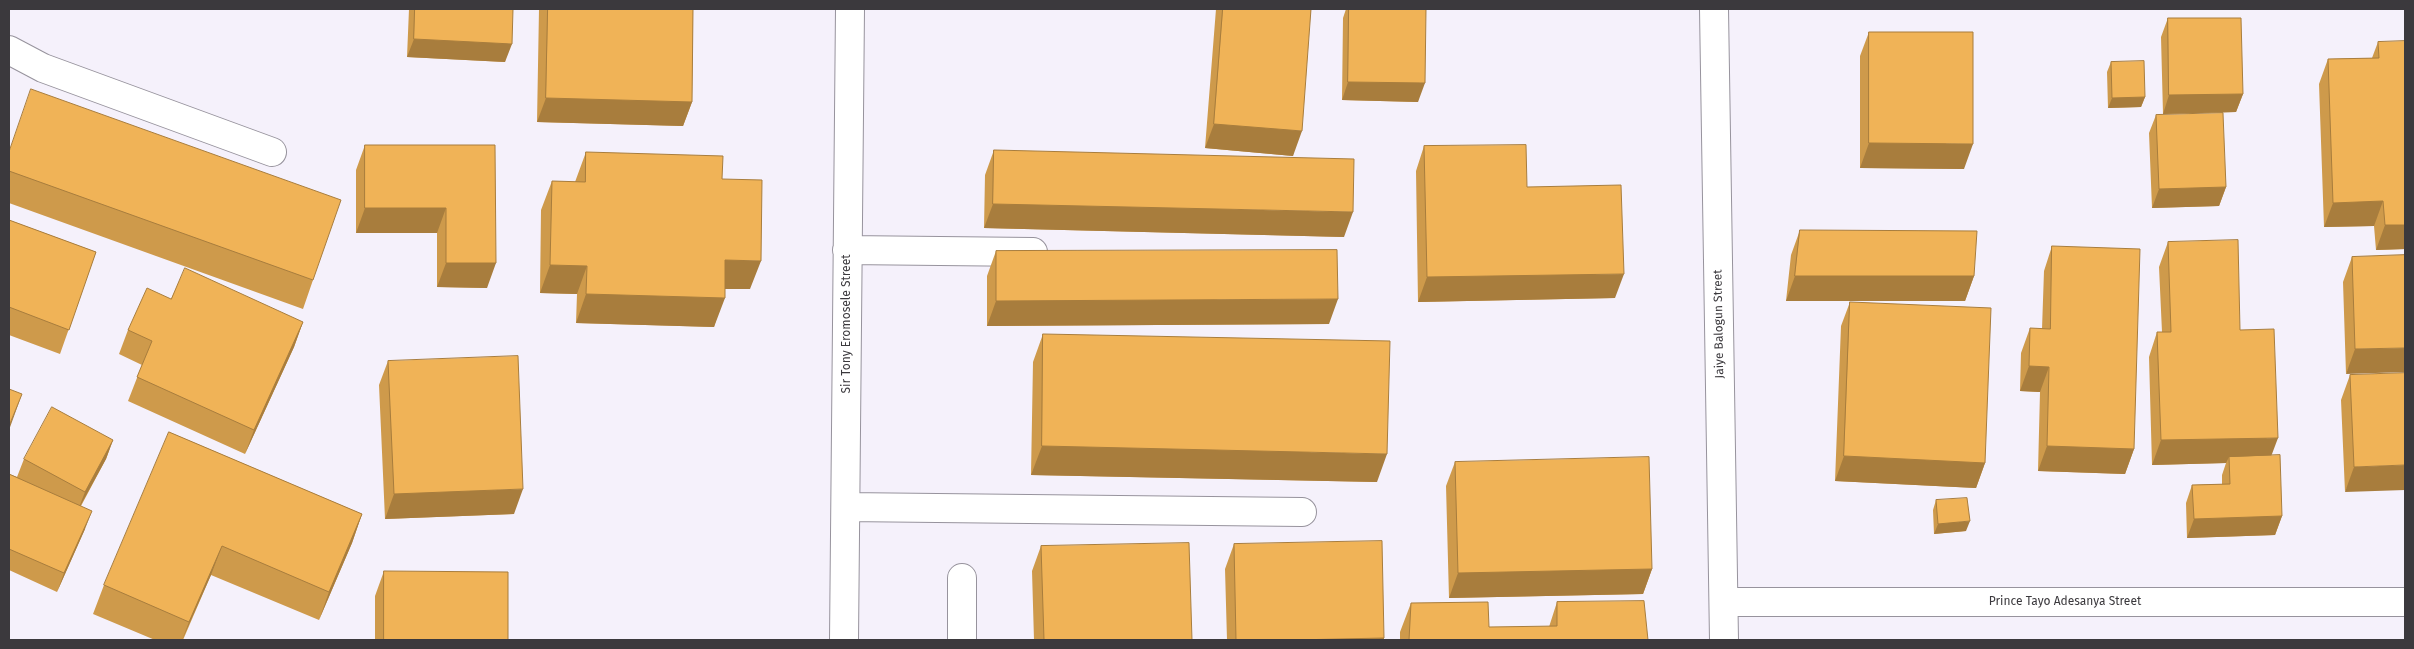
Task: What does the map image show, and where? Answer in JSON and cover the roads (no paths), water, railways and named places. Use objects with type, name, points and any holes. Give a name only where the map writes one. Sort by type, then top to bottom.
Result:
[{"type":"street","name":"Sir Tony Eromosele Street","points":[[844,640],[850,9]]},
{"type":"street","name":"Jaiye Balogun Street","points":[[1714,9],[1724,640]]},
{"type":"street","points":[[9,50],[43,68],[272,152]]},
{"type":"street","points":[[847,250],[1060,253]]},
{"type":"street","points":[[846,507],[1302,512]]},
{"type":"street","points":[[962,578],[962,640]]},
{"type":"street","name":"Prince Tayo Adesanya Street","points":[[1724,602],[2405,602]]}]
